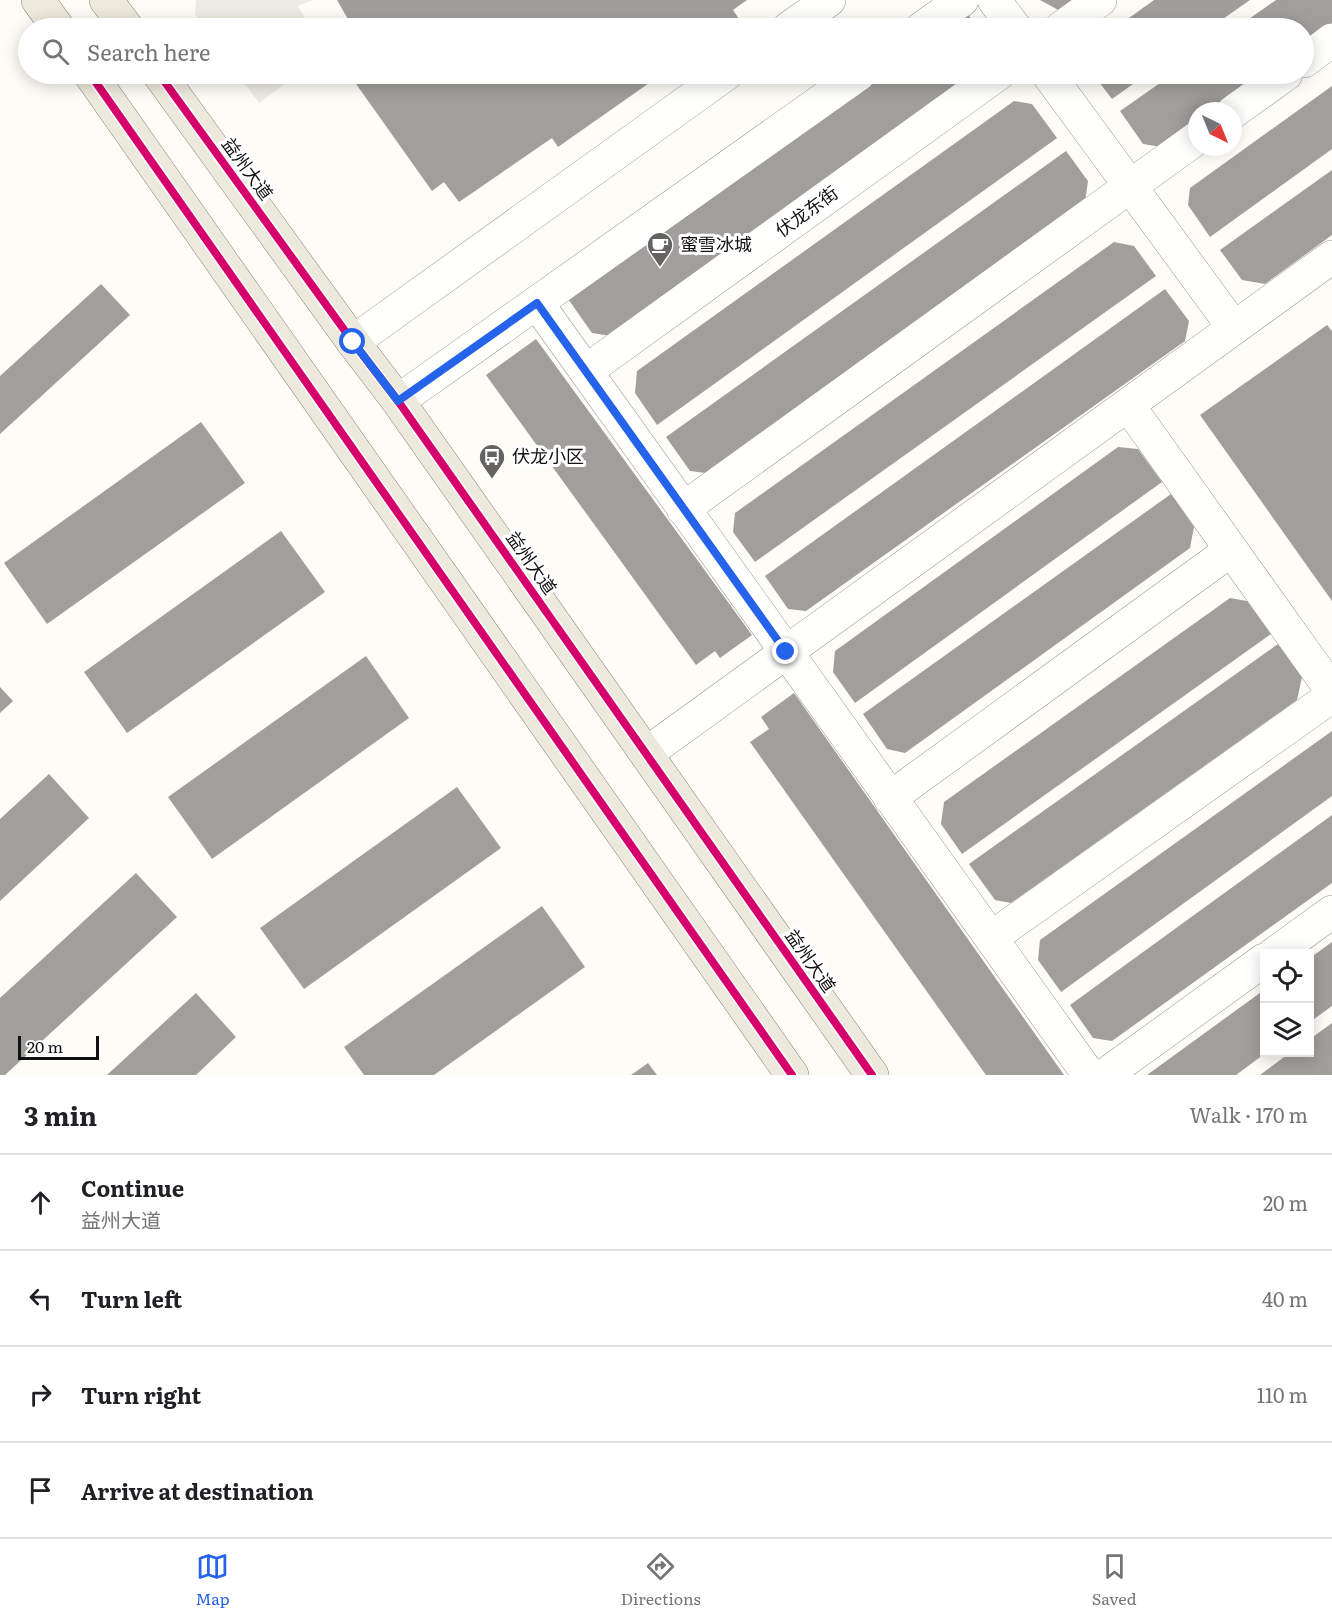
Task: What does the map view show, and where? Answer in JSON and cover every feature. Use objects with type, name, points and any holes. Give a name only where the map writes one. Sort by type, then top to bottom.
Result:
[{"type":"main road","points":[[38,0],[51,18]]},
{"type":"main road","points":[[106,0],[120,18]]},
{"type":"main road","points":[[97,84],[792,1075]]},
{"type":"main road","name":"益州大道","points":[[166,84],[398,401],[872,1075]]},
{"type":"lane","points":[[803,18],[829,0]]},
{"type":"lane","points":[[936,18],[962,0]]},
{"type":"lane","points":[[994,0],[1008,18]]},
{"type":"lane","points":[[1075,18],[1100,0]]},
{"type":"lane","points":[[1314,54],[1332,40]]},
{"type":"lane","points":[[353,342],[712,84]]},
{"type":"lane","points":[[398,401],[845,84]]},
{"type":"lane","name":"伏龙东街","points":[[586,371],[984,84]]},
{"type":"lane","points":[[1055,84],[1234,328]]},
{"type":"lane","points":[[1242,106],[1272,84]]},
{"type":"lane","points":[[683,509],[1188,144]]},
{"type":"lane","points":[[647,753],[1332,258]]},
{"type":"lane","points":[[537,303],[1089,1075]]},
{"type":"lane","points":[[1128,405],[1332,691]]},
{"type":"lane","points":[[890,798],[1231,550]]},
{"type":"lane","points":[[991,938],[1332,696]]},
{"type":"lane","points":[[1281,949],[1332,912]]},
{"type":"lane","points":[[1105,1075],[1260,963]]},
{"type":"shaded area","points":[[196,0],[313,0],[298,6],[305,18],[198,18],[195,14]]},
{"type":"shaded area","points":[[245,84],[285,84],[259,103]]},
{"type":"building","points":[[337,0],[747,0],[733,10],[738,18],[347,18]]},
{"type":"building","points":[[1040,0],[1079,0],[1062,12]]},
{"type":"building","points":[[1154,0],[1250,0],[1224,18],[1129,18]]},
{"type":"building","points":[[1276,0],[1332,0],[1332,25],[1314,38],[1314,18],[1250,18]]},
{"type":"building","points":[[966,12],[970,18],[957,18]]},
{"type":"building","points":[[356,84],[648,84],[558,147],[552,138],[459,202],[444,182],[432,191]]},
{"type":"building","points":[[865,84],[962,84],[611,336],[592,333],[566,296]]},
{"type":"building","points":[[1101,84],[1133,84],[1112,99]]},
{"type":"building","points":[[1159,84],[1250,84],[1225,102],[1188,102],[1188,128],[1162,147],[1143,144],[1120,111]]},
{"type":"building","points":[[1332,86],[1332,149],[1210,237],[1188,205],[1190,188],[1235,156],[1242,156],[1242,151]]},
{"type":"building","points":[[1014,101],[1032,104],[1057,138],[657,425],[635,393],[637,371]]},
{"type":"building","points":[[1066,151],[1088,181],[1085,202],[706,473],[690,471],[666,437]]},
{"type":"building","points":[[1332,170],[1332,235],[1265,284],[1242,280],[1220,250]]},
{"type":"building","points":[[1114,242],[1134,246],[1156,276],[755,562],[733,532],[735,513]]},
{"type":"building","points":[[101,284],[130,315],[0,434],[0,376]]},
{"type":"building","points":[[1165,289],[1189,321],[1185,341],[806,611],[788,609],[765,576]]},
{"type":"building","points":[[1327,325],[1332,331],[1332,601],[1200,415]]},
{"type":"building","points":[[536,339],[752,635],[720,658],[715,651],[696,665],[486,375]]},
{"type":"building","points":[[201,422],[245,483],[47,624],[4,563]]},
{"type":"building","points":[[1118,447],[1138,449],[1162,482],[855,703],[833,672],[835,651]]},
{"type":"building","points":[[1171,494],[1194,527],[1190,548],[905,753],[887,749],[863,714]]},
{"type":"building","points":[[281,531],[325,592],[127,733],[84,672]]},
{"type":"building","points":[[1230,598],[1247,601],[1271,634],[962,854],[941,824],[944,802]]},
{"type":"building","points":[[1278,644],[1302,677],[1297,700],[1011,903],[995,900],[969,864]]},
{"type":"building","points":[[366,656],[409,718],[212,859],[168,797]]},
{"type":"building","points":[[0,687],[13,701],[0,713]]},
{"type":"building","points":[[794,693],[1064,1075],[986,1075],[750,742],[769,729],[761,717]]},
{"type":"building","points":[[1332,731],[1332,796],[1061,992],[1038,960],[1040,940]]},
{"type":"building","points":[[49,774],[89,818],[0,901],[0,819]]},
{"type":"building","points":[[457,787],[501,848],[304,989],[260,928]]},
{"type":"building","points":[[1332,815],[1332,883],[1112,1041],[1093,1038],[1070,1005]]},
{"type":"building","points":[[136,873],[177,917],[5,1075],[0,1075],[0,998]]},
{"type":"building","points":[[542,906],[585,967],[434,1075],[364,1075],[344,1047]]},
{"type":"building","points":[[1332,942],[1332,1006],[1314,1019],[1314,1003],[1314,955]]},
{"type":"building","points":[[196,993],[236,1037],[196,1075],[107,1075]]},
{"type":"building","points":[[1260,993],[1260,1057],[1236,1075],[1147,1075]]},
{"type":"building","points":[[1332,1023],[1332,1075],[1260,1075],[1284,1057],[1314,1057],[1314,1036]]},
{"type":"building","points":[[648,1063],[657,1075],[631,1075]]},
{"type":"cycle path","points":[[97,84],[792,1075]]},
{"type":"cycle path","points":[[166,84],[398,401],[872,1075]]},
{"type":"place","name":"蜜雪冰城","points":[[660,268]]},
{"type":"place","name":"伏龙小区","points":[[492,480]]},
{"type":"route","points":[[353,342],[398,401],[537,303],[786,652]]}]
